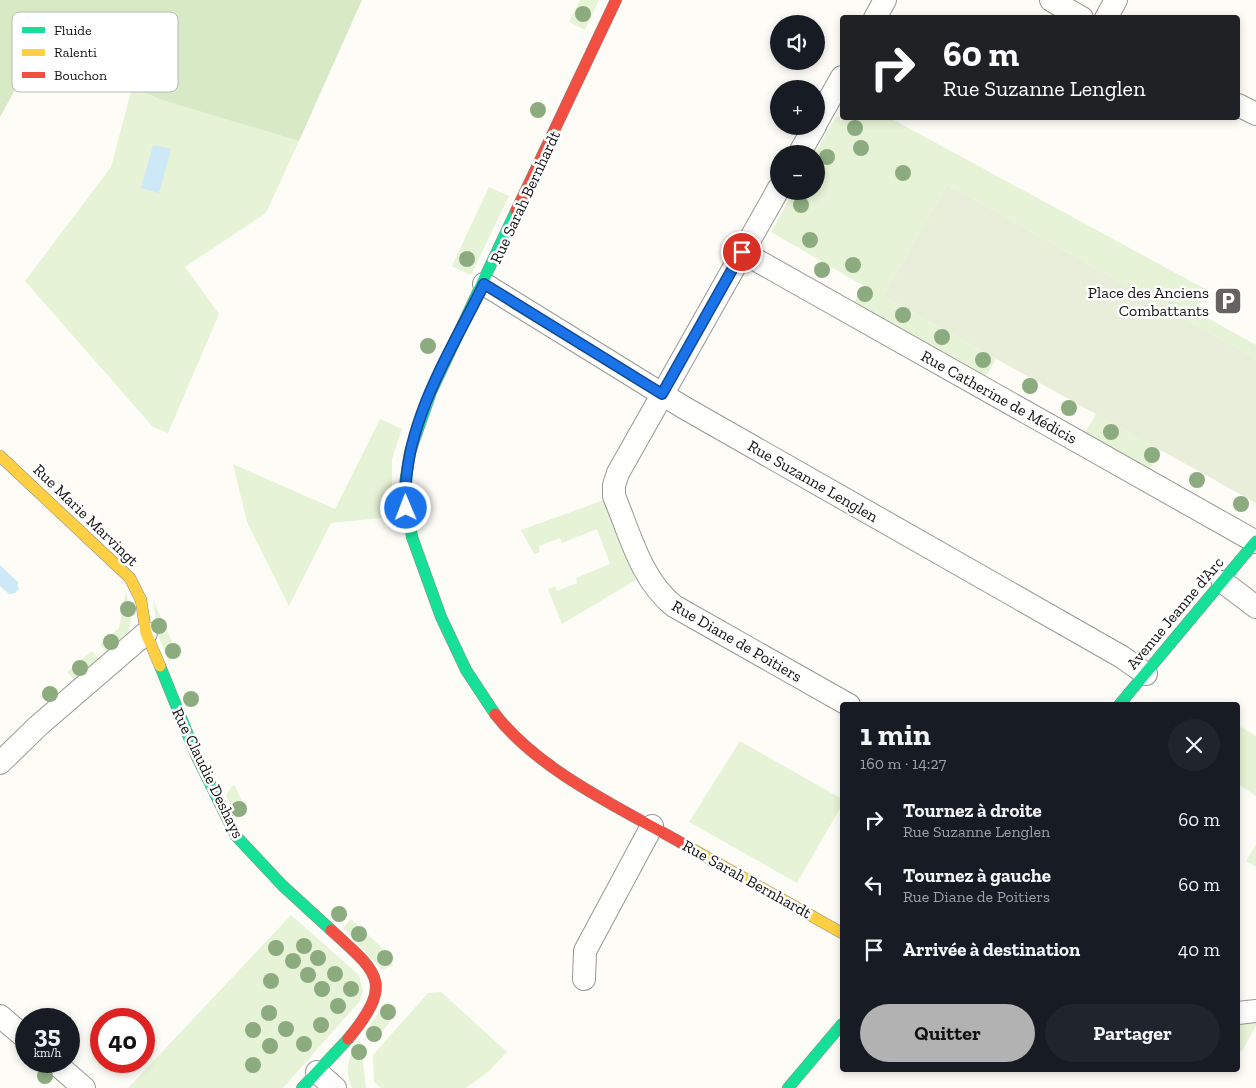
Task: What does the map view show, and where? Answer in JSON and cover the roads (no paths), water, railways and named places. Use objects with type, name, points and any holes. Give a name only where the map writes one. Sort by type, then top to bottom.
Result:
[{"type":"street","name":"Rue Sarah Bernhardt","points":[[616,0],[484,284],[431,392],[411,444],[404,490],[416,553],[440,617],[465,668],[479,693],[497,717],[521,741],[561,773],[840,931]]},
{"type":"street","points":[[877,15],[885,0]]},
{"type":"street","points":[[1051,0],[1077,15]]},
{"type":"street","points":[[1108,15],[1116,0]]},
{"type":"street","points":[[825,107],[840,81]]},
{"type":"street","points":[[1240,105],[1256,114]]},
{"type":"street","name":"Rue Diane de Poitiers","points":[[772,200],[618,473],[614,485],[614,496],[650,581],[660,595],[674,606],[844,702]]},
{"type":"street","name":"Rue Catherine de Médicis","points":[[742,252],[1256,542]]},
{"type":"street","name":"Rue Suzanne Lenglen","points":[[484,284],[662,394],[1122,657],[1146,674]]},
{"type":"street","name":"Rue Marie Marvingt","points":[[0,456],[130,578],[141,600],[146,634]]},
{"type":"street","name":"Avenue Jeanne d'Arc","points":[[1122,702],[1256,542]]},
{"type":"street","points":[[1224,582],[1256,607]]},
{"type":"street","points":[[0,763],[38,726],[146,634]]},
{"type":"street","name":"Rue Claudie Deshays","points":[[146,634],[197,757],[236,836],[283,886],[369,965],[374,973],[377,990],[370,1010],[310,1080],[335,1088]]},
{"type":"street","points":[[584,979],[585,951],[652,826]]},
{"type":"street","points":[[1240,1013],[1256,1011]]},
{"type":"street","points":[[0,1016],[15,1029]]},
{"type":"street","points":[[788,1088],[840,1026]]},
{"type":"street","points":[[67,1073],[84,1088]]},
{"type":"water","points":[[153,145],[171,149],[159,193],[141,188]]},
{"type":"water","points":[[0,565],[19,583],[17,585],[19,589],[15,593],[9,594],[0,586]]},
{"type":"place","name":"Place des Anciens Combattants","points":[[1228,301]]}]
